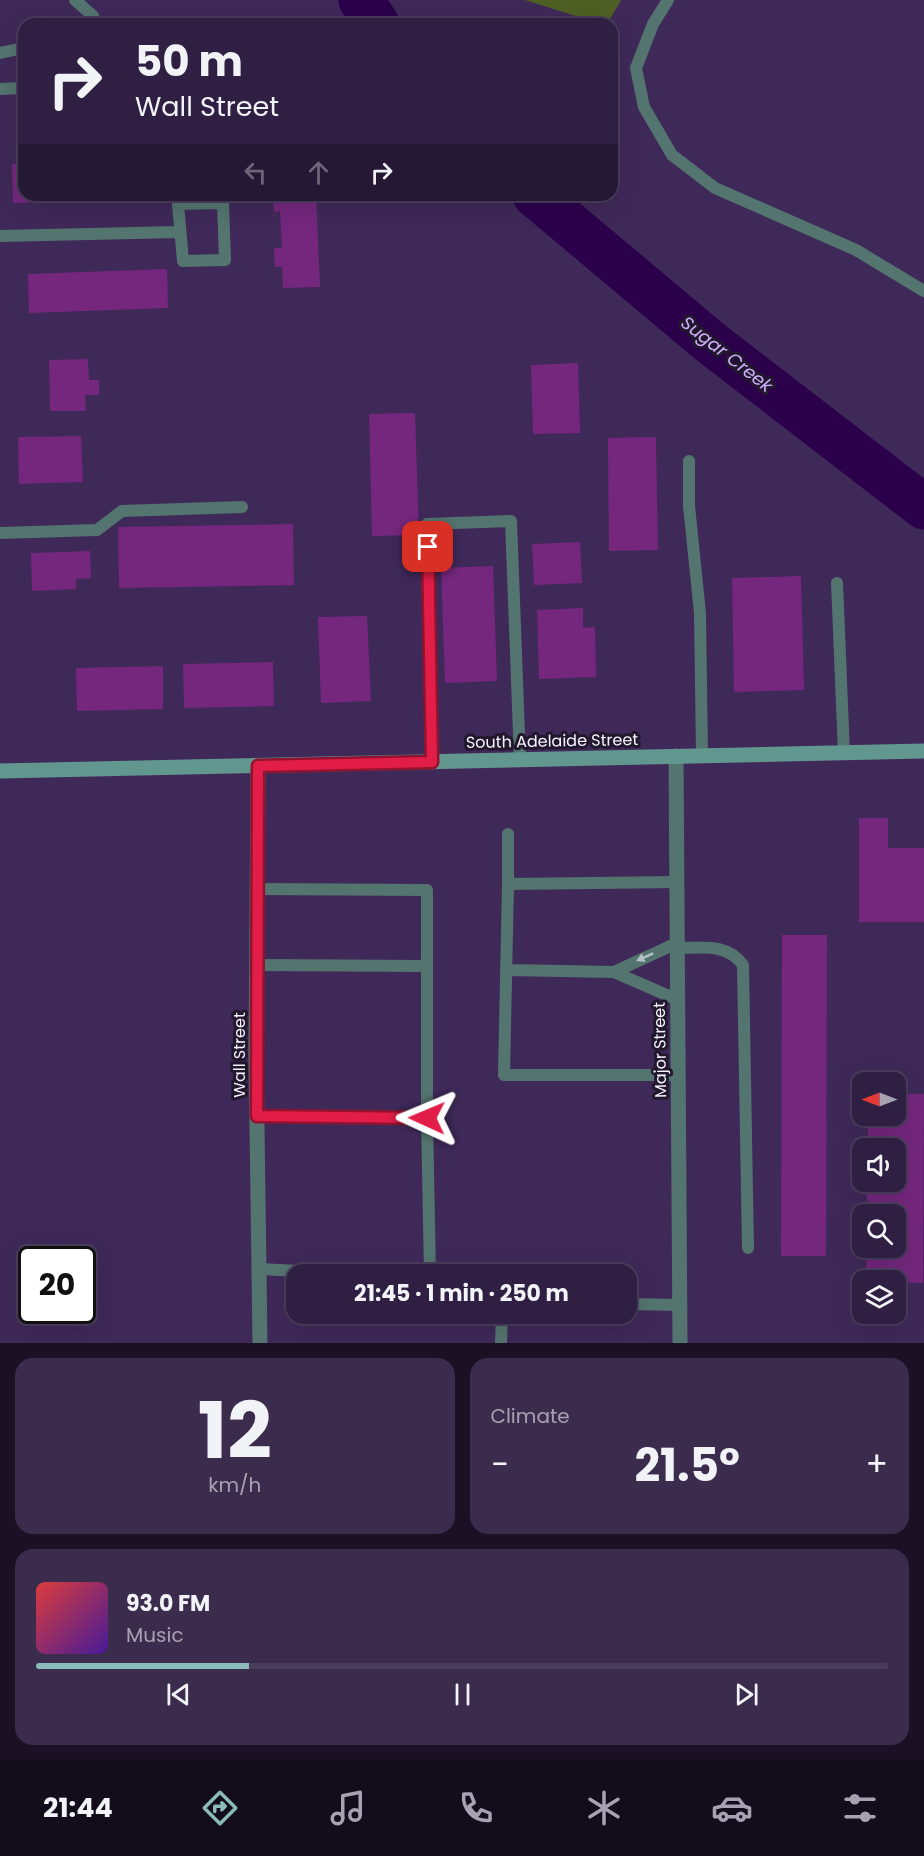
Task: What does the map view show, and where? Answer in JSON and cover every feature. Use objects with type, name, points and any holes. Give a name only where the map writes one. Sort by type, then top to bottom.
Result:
[{"type":"street","name":"South Adelaide Street","points":[[0,771],[924,751]]},
{"type":"street","name":"Major Street","points":[[676,756],[680,1343]]},
{"type":"street","name":"Wall Street","points":[[258,766],[257,1116],[260,1343]]},
{"type":"lane","points":[[75,0],[94,18]]},
{"type":"lane","points":[[668,0],[653,24],[636,68],[644,107],[672,155],[715,188],[856,250],[924,291]]},
{"type":"lane","points":[[0,53],[18,49]]},
{"type":"lane","points":[[0,89],[18,88]]},
{"type":"lane","points":[[223,203],[225,260],[183,261],[179,232],[178,204],[223,203]]},
{"type":"lane","points":[[0,236],[179,232]]},
{"type":"lane","points":[[689,461],[689,506],[700,613],[702,756]]},
{"type":"lane","points":[[0,533],[97,530],[122,511],[242,507]]},
{"type":"lane","points":[[432,762],[427,524],[511,521],[520,760]]},
{"type":"lane","points":[[837,583],[844,753]]},
{"type":"lane","points":[[508,834],[504,1075],[678,1075]]},
{"type":"lane","points":[[508,884],[677,882]]},
{"type":"lane","points":[[257,889],[427,890],[430,1264]]},
{"type":"lane","points":[[614,972],[677,946],[722,948],[736,955],[743,965],[748,1248]]},
{"type":"lane","points":[[257,965],[427,966]]},
{"type":"lane","points":[[507,970],[614,972],[678,1000]]},
{"type":"lane","points":[[257,1116],[427,1118]]},
{"type":"lane","points":[[259,1269],[286,1270]]},
{"type":"lane","points":[[637,1304],[680,1305]]},
{"type":"lane","points":[[501,1324],[501,1343]]},
{"type":"green space","points":[[525,0],[621,0],[610,18],[582,18]]},
{"type":"building","points":[[12,164],[18,164],[18,201],[84,201],[13,203]]},
{"type":"building","points":[[273,201],[316,201],[320,287],[283,288],[282,267],[275,267],[274,248],[282,248],[280,211],[274,212]]},
{"type":"building","points":[[167,269],[168,308],[29,313],[28,274]]},
{"type":"building","points":[[88,359],[89,380],[99,380],[99,395],[85,395],[86,411],[50,411],[49,360]]},
{"type":"building","points":[[578,363],[580,433],[533,434],[531,365]]},
{"type":"building","points":[[415,413],[419,535],[372,536],[369,414]]},
{"type":"building","points":[[81,436],[83,482],[19,484],[18,437]]},
{"type":"building","points":[[656,437],[658,550],[609,551],[608,438]]},
{"type":"building","points":[[293,524],[294,585],[119,588],[118,527]]},
{"type":"building","points":[[580,542],[582,583],[534,585],[532,544]]},
{"type":"building","points":[[90,551],[91,578],[76,579],[76,589],[32,591],[31,553]]},
{"type":"building","points":[[493,566],[497,681],[445,683],[441,568]]},
{"type":"building","points":[[801,576],[804,690],[734,692],[732,578]]},
{"type":"building","points":[[583,608],[583,628],[595,627],[596,677],[539,679],[537,610]]},
{"type":"building","points":[[367,616],[371,701],[321,703],[318,617]]},
{"type":"building","points":[[273,662],[274,706],[184,708],[183,664]]},
{"type":"building","points":[[163,666],[163,709],[77,711],[76,668]]},
{"type":"building","points":[[859,818],[888,818],[888,848],[924,848],[924,922],[859,922]]},
{"type":"building","points":[[782,935],[827,935],[826,1256],[781,1256]]},
{"type":"building","points":[[906,1094],[924,1094],[923,1283],[906,1282],[906,1270],[866,1270],[867,1258],[906,1258],[906,1204],[867,1204],[867,1192],[906,1192],[906,1138],[868,1138],[868,1126],[906,1126]]},
{"type":"waterway","name":"Sugar Creek","points":[[361,0],[373,18]]},
{"type":"waterway","name":"Sugar Creek","points":[[542,201],[710,342],[924,507]]},
{"type":"route","points":[[427,1118],[257,1116],[256,1054],[258,766],[432,762],[428,547]]}]
